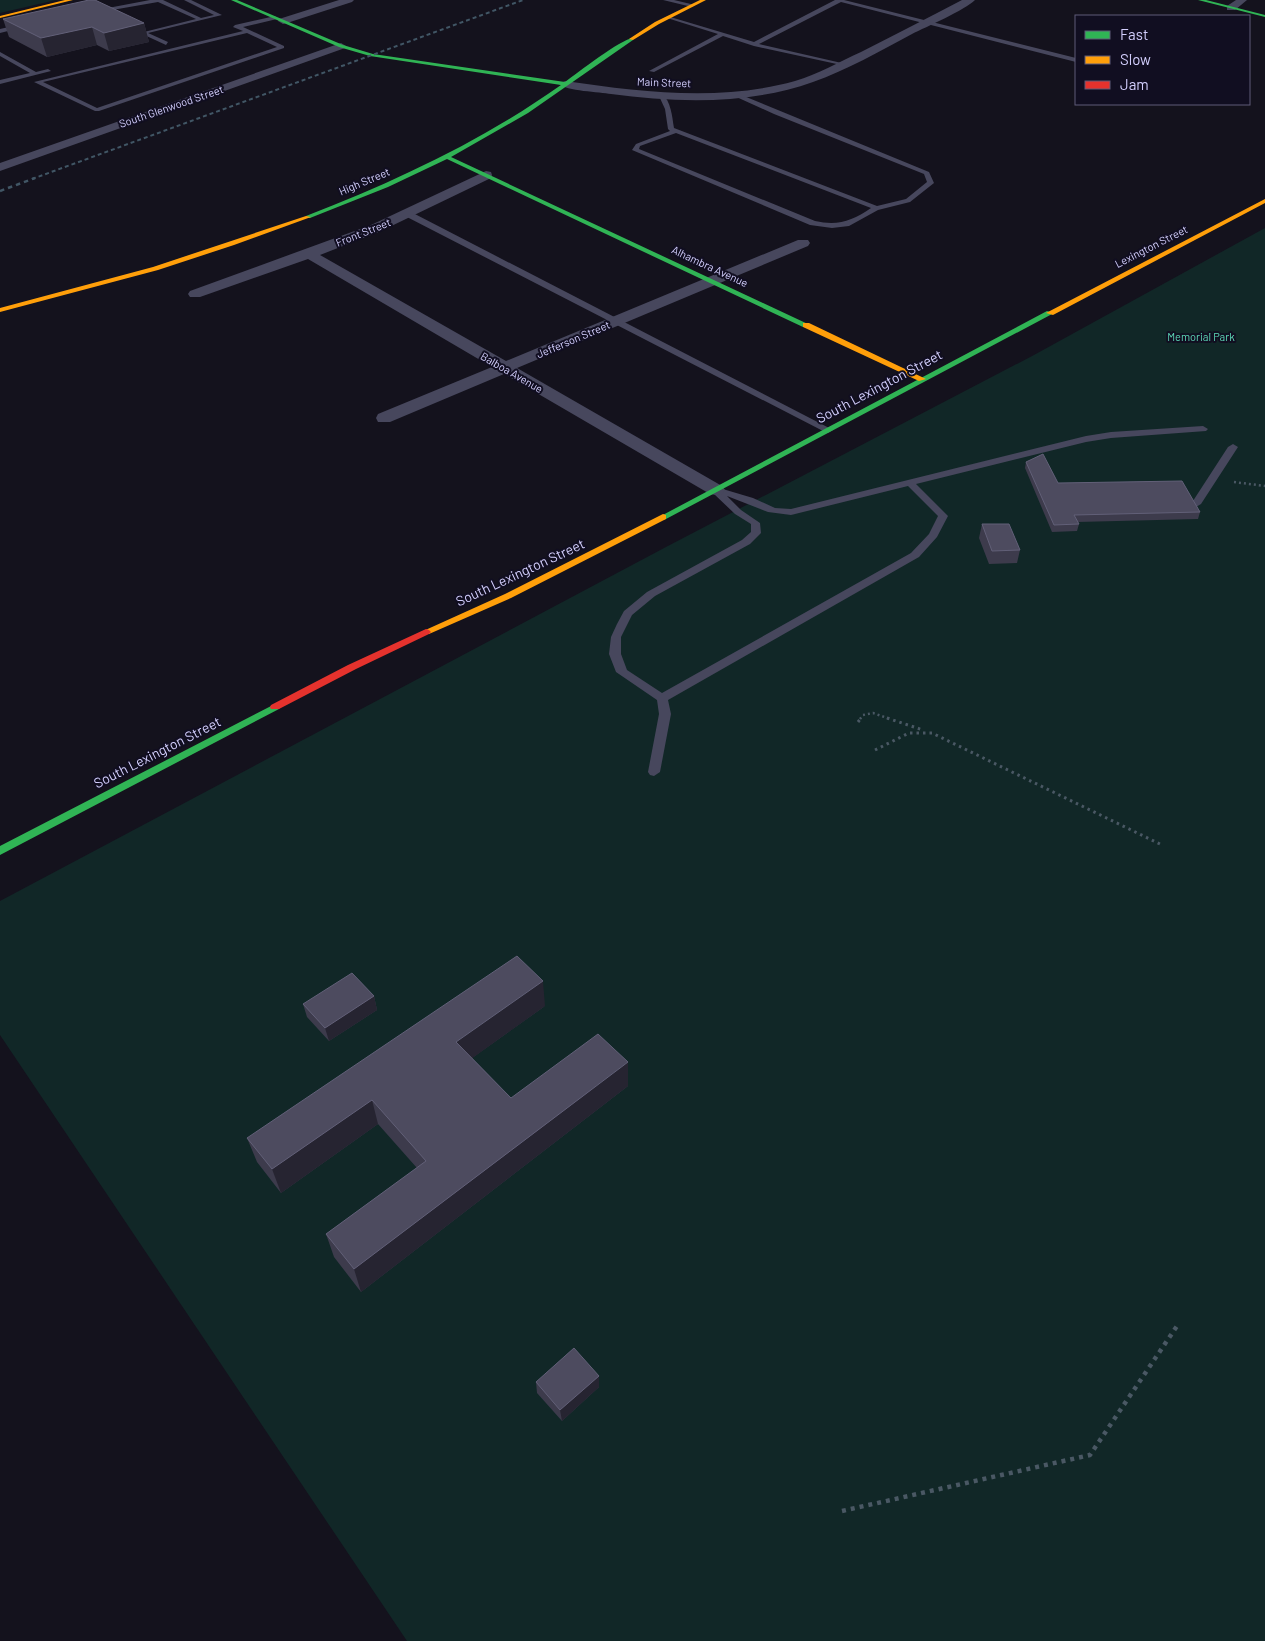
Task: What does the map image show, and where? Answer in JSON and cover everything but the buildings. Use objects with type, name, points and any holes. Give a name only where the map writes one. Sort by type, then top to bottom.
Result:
[{"type":"main road","points":[[0,17],[71,0]]},
{"type":"main road","name":"Main Street","points":[[233,0],[341,46],[389,58],[565,84]]},
{"type":"main road","name":"High Street","points":[[0,310],[137,274],[285,226],[354,199],[447,157],[532,108],[642,31],[704,0]]},
{"type":"main road","points":[[1200,0],[1265,16]]},
{"type":"main road","points":[[447,157],[486,175]]},
{"type":"main road","name":"Alhambra Avenue","points":[[486,175],[922,379]]},
{"type":"main road","name":"Lexington Street","points":[[1049,313],[1265,201]]},
{"type":"main road","name":"South Lexington Street","points":[[0,851],[352,667],[508,596],[716,490],[1049,313]]},
{"type":"street","points":[[279,20],[348,0]]},
{"type":"street","name":"Main Street","points":[[565,84],[662,96],[734,94],[792,85],[817,77],[970,0]]},
{"type":"street","points":[[1231,8],[1242,0]]},
{"type":"street","name":"South Glenwood Street","points":[[0,166],[341,46]]},
{"type":"street","name":"Front Street","points":[[195,294],[309,254],[408,214],[486,175]]},
{"type":"street","name":"Jefferson Street","points":[[384,418],[803,243]]},
{"type":"street","name":"Balboa Avenue","points":[[309,254],[716,490]]},
{"type":"lane","points":[[121,0],[84,12],[159,0],[200,19]]},
{"type":"lane","points":[[166,43],[143,32],[219,14],[187,0]]},
{"type":"lane","points":[[666,0],[692,5]]},
{"type":"lane","points":[[754,44],[839,0],[1075,60]]},
{"type":"lane","points":[[669,16],[754,44],[844,64]]},
{"type":"lane","points":[[202,35],[237,26],[279,20]]},
{"type":"lane","points":[[0,31],[28,25]]},
{"type":"lane","points":[[237,26],[282,46],[97,110],[36,82],[248,32]]},
{"type":"lane","points":[[652,71],[723,34]]},
{"type":"lane","points":[[157,45],[175,41]]},
{"type":"lane","points":[[0,54],[36,74]]},
{"type":"lane","points":[[0,82],[54,69]]},
{"type":"lane","points":[[676,130],[638,145],[635,150],[813,223],[832,228],[854,223],[876,208],[908,201],[931,183],[928,173],[776,113],[734,94]]},
{"type":"lane","points":[[662,96],[668,109],[671,128],[876,208]]},
{"type":"lane","points":[[408,214],[828,430]]},
{"type":"lane","points":[[716,490],[779,513],[791,512],[1086,439],[1111,435],[1203,429]]},
{"type":"lane","points":[[1196,504],[1233,447]]},
{"type":"lane","points":[[662,698],[915,554],[933,535],[943,516],[910,483]]},
{"type":"lane","points":[[654,772],[665,714],[662,698],[622,672],[615,654],[616,637],[628,613],[639,603],[661,588],[746,542],[756,533],[755,523],[738,512],[716,490]]},
{"type":"path","points":[[1211,480],[1252,483],[1265,486]]},
{"type":"path","points":[[858,722],[863,715],[873,713],[932,733],[1162,844]]},
{"type":"path","points":[[875,750],[905,734],[915,731],[932,733]]},
{"type":"path","points":[[842,1511],[1090,1455],[1179,1324]]},
{"type":"green space","points":[[0,0],[56,0],[0,13]]},
{"type":"green space","name":"Memorial Park","points":[[1265,228],[1265,1641],[407,1641],[0,1035],[0,901],[666,547],[1034,355]]},
{"type":"railway","points":[[32,179],[523,0]]},
{"type":"railway","points":[[0,191],[35,178]]},
{"type":"traffic: fast","points":[[233,0],[341,46],[372,55],[565,84]]},
{"type":"traffic: fast","points":[[1200,0],[1265,16]]},
{"type":"traffic: fast","points":[[308,217],[360,197],[462,149],[526,111],[631,39]]},
{"type":"traffic: fast","points":[[447,157],[806,325]]},
{"type":"traffic: fast","points":[[663,517],[1050,313]]},
{"type":"traffic: fast","points":[[0,851],[275,707]]},
{"type":"traffic: slow","points":[[0,17],[71,0]]},
{"type":"traffic: slow","points":[[631,39],[657,23],[704,0]]},
{"type":"traffic: slow","points":[[1050,313],[1265,201]]},
{"type":"traffic: slow","points":[[0,310],[155,268],[232,244],[308,217]]},
{"type":"traffic: slow","points":[[806,325],[922,379]]},
{"type":"traffic: slow","points":[[426,632],[508,596],[663,517]]},
{"type":"traffic: jam","points":[[275,707],[352,667],[426,632]]}]
